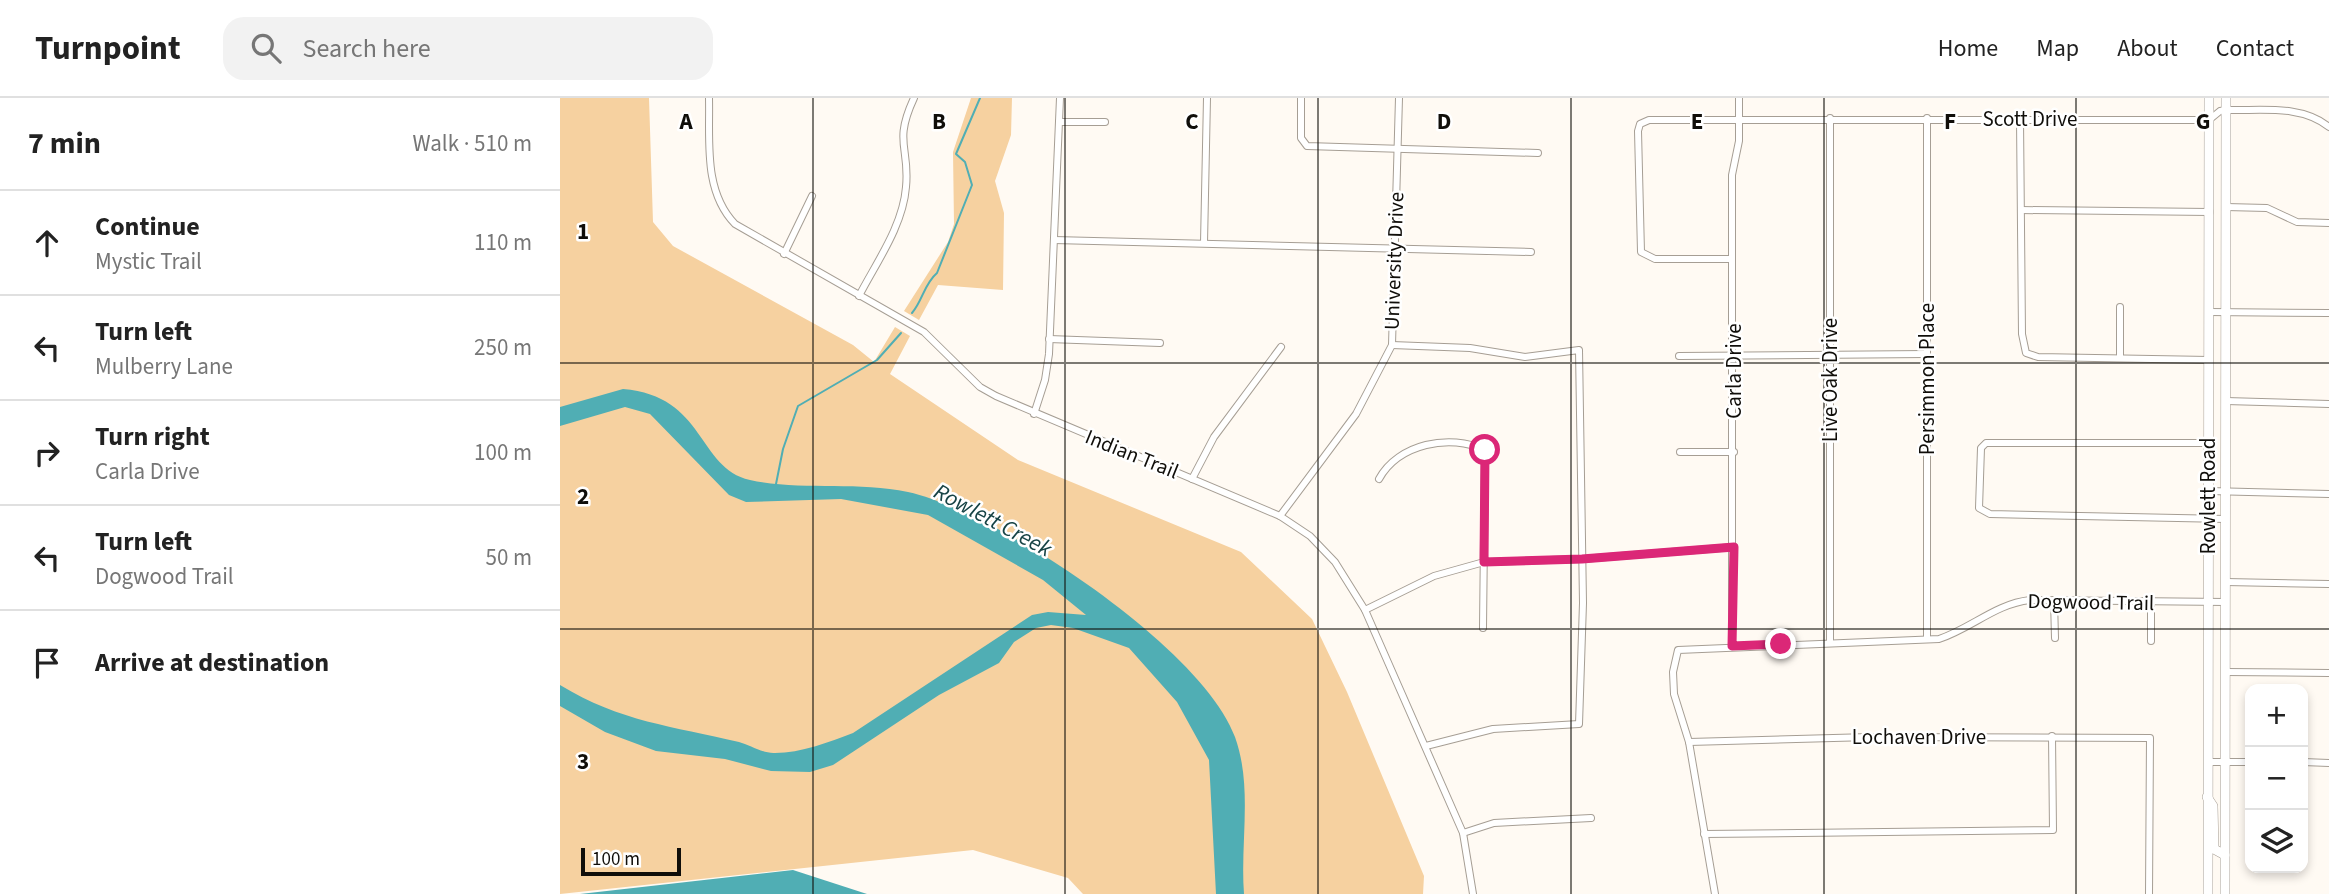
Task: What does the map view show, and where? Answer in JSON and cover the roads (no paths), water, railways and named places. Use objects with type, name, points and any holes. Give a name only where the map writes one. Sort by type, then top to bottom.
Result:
[{"type":"main road","name":"Rowlett Road","points":[[2208,894],[2209,98]]},
{"type":"main road","name":"Rowlett Road","points":[[2225,894],[2226,98]]},
{"type":"main road","points":[[2207,797],[2214,806],[2214,849],[2225,855]]},
{"type":"street","name":"Indian Trail","points":[[709,98],[711,164],[719,203],[735,224],[924,332],[979,387],[1034,414],[1280,516],[1310,537],[1335,562],[1365,610],[1463,833],[1473,894]]},
{"type":"street","points":[[859,296],[902,205],[906,187],[902,132],[914,98]]},
{"type":"street","points":[[1034,414],[1045,380],[1049,340],[1060,98]]},
{"type":"street","points":[[1204,243],[1207,98]]},
{"type":"street","points":[[1301,98],[1301,138],[1307,146],[1538,153]]},
{"type":"street","name":"University Drive","points":[[1280,516],[1356,414],[1392,345],[1399,98]]},
{"type":"street","name":"Carla Drive","points":[[1732,646],[1732,175],[1739,98]]},
{"type":"street","points":[[2209,120],[2220,111],[2226,110],[2296,111],[2310,115],[2329,127]]},
{"type":"street","name":"Scott Drive","points":[[1732,259],[1654,259],[1641,252],[1638,246],[1637,131],[1640,124],[1649,120],[1739,117],[2209,120]]},
{"type":"street","name":"Live Oak Drive","points":[[1830,118],[1830,643]]},
{"type":"street","name":"Persimmon Place","points":[[1927,118],[1927,639]]},
{"type":"street","points":[[2020,119],[2024,349],[2031,356],[2209,360]]},
{"type":"street","points":[[1059,122],[1105,122]]},
{"type":"street","points":[[784,254],[812,195]]},
{"type":"street","points":[[2226,207],[2267,208],[2297,222],[2329,223]]},
{"type":"street","points":[[2021,210],[2210,212]]},
{"type":"street","points":[[1054,240],[1531,252]]},
{"type":"street","points":[[2120,307],[2120,357]]},
{"type":"street","points":[[2209,312],[2329,313]]},
{"type":"street","points":[[1049,340],[1160,343]]},
{"type":"street","points":[[1392,345],[1470,348],[1525,357],[1579,350],[1582,559],[1579,724],[1493,729],[1426,746]]},
{"type":"street","points":[[1192,479],[1214,437],[1281,347]]},
{"type":"street","points":[[1679,356],[1734,358],[1926,354]]},
{"type":"street","points":[[2226,401],[2329,404]]},
{"type":"street","points":[[2208,443],[1986,443],[1980,448],[1979,508],[1990,514],[2226,519]]},
{"type":"street","points":[[1379,479],[1399,456],[1422,446],[1458,444],[1485,450],[1483,628]]},
{"type":"street","points":[[1680,452],[1734,452]]},
{"type":"street","points":[[2209,491],[2329,494]]},
{"type":"street","points":[[1365,610],[1434,576],[1484,562],[1582,559],[1734,547]]},
{"type":"street","points":[[2226,582],[2329,584]]},
{"type":"street","points":[[2054,600],[2055,638]]},
{"type":"street","name":"Dogwood Trail","points":[[1689,742],[1674,694],[1675,656],[1678,650],[1685,648],[1927,639],[1950,635],[2001,606],[2054,600],[2226,603]]},
{"type":"street","points":[[2151,603],[2151,641]]},
{"type":"street","points":[[2226,672],[2329,673]]},
{"type":"street","points":[[1704,834],[2053,830],[2052,736]]},
{"type":"street","name":"Lochaven Drive","points":[[1689,742],[2052,736],[2150,738],[2149,894]]},
{"type":"street","points":[[1689,742],[1714,894]]},
{"type":"street","points":[[2208,762],[2245,762]]},
{"type":"street","points":[[2308,762],[2329,762]]},
{"type":"street","points":[[1463,833],[1494,823],[1591,818]]},
{"type":"water","points":[[623,389],[650,394],[670,404],[686,418],[719,462],[733,473],[750,480],[788,485],[888,489],[908,492],[947,505],[993,526],[1043,555],[1141,626],[1183,664],[1215,702],[1235,737],[1245,795],[1244,894],[1216,894],[1209,760],[1177,702],[1129,648],[1073,628],[1051,625],[1036,628],[1014,642],[999,663],[939,695],[833,765],[810,772],[771,771],[725,759],[656,751],[605,732],[560,706],[560,685],[604,707],[647,721],[739,742],[766,752],[795,751],[853,733],[1032,615],[1048,612],[1086,615],[1043,580],[928,515],[841,499],[746,502],[729,495],[650,414],[625,407],[560,426],[560,407]]},
{"type":"water","points":[[793,870],[867,894],[580,894]]},
{"type":"waterway","points":[[912,313],[937,273],[972,185],[965,162],[956,154],[980,98]]},
{"type":"waterway","points":[[776,484],[783,449],[798,406],[877,360],[901,333]]},
{"type":"water label","name":"Rowlett Creek","points":[[993,520]]}]
